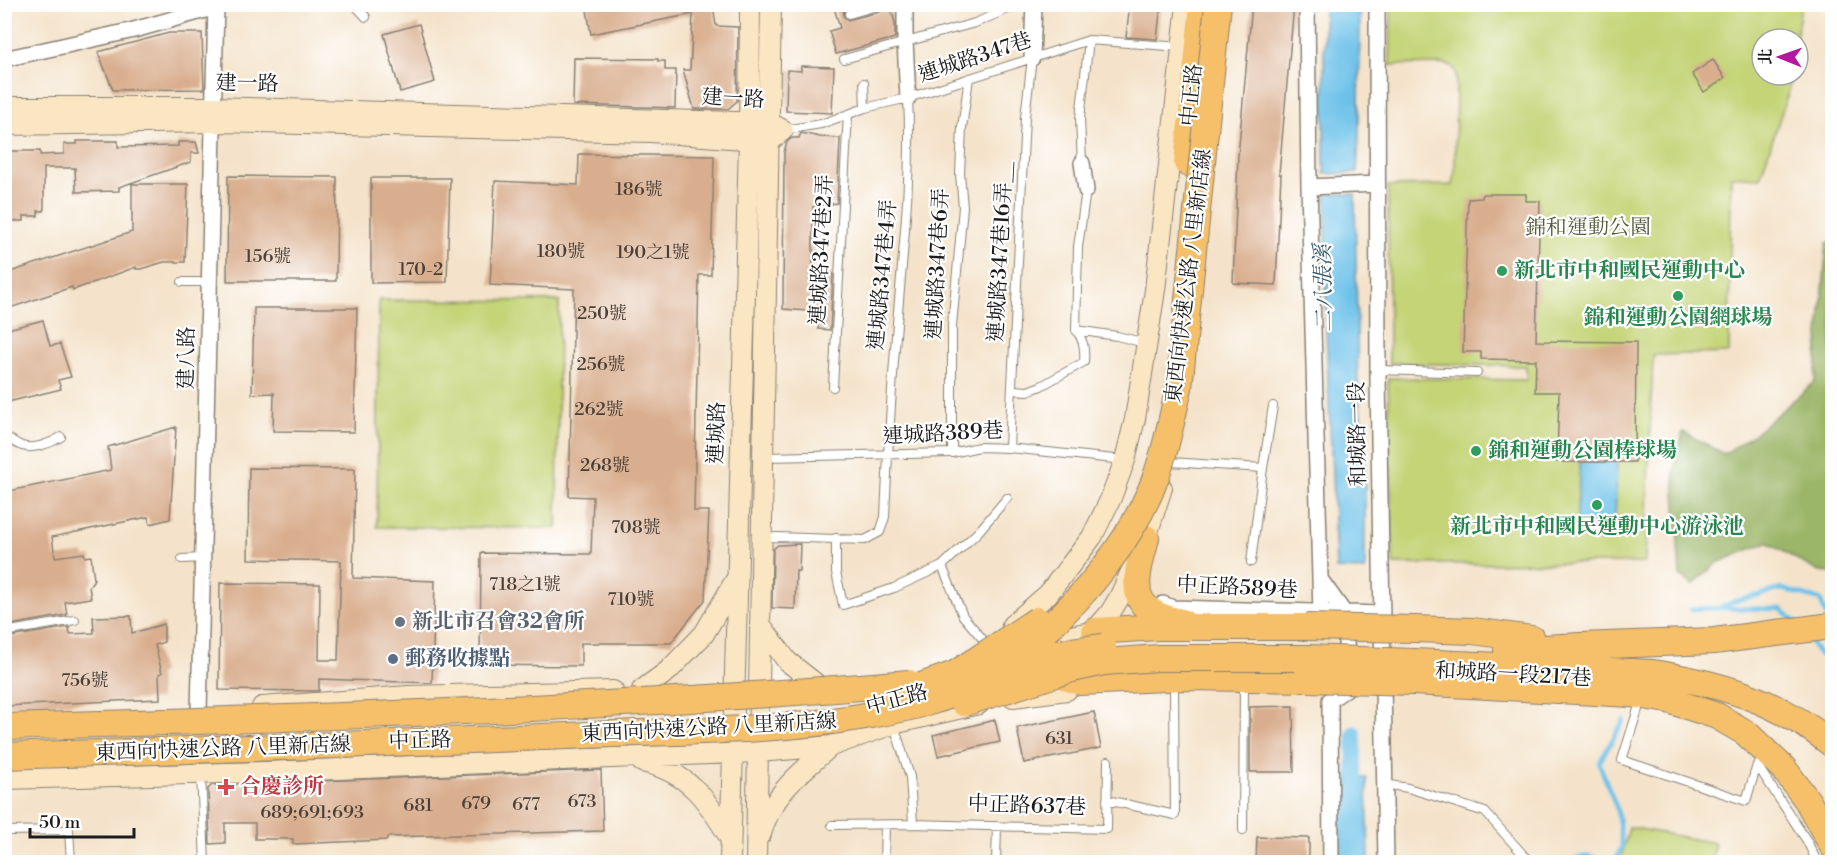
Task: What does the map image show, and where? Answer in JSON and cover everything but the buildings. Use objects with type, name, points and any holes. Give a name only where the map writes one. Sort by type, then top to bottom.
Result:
[{"type":"highway","name":"東西向快速公路 八里新店線","points":[[4,741],[831,708],[887,698],[955,674],[1033,623],[1083,573],[1123,506],[1143,464],[1166,379],[1203,4]]},
{"type":"highway","name":"東西向快速公路 八里新店線","points":[[4,756],[367,745],[771,728],[843,720],[892,711],[943,699],[984,681],[1025,649],[1075,604],[1094,582],[1126,534],[1150,492],[1179,388],[1219,34],[1219,4]]},
{"type":"highway","points":[[1142,546],[1136,587],[1137,595],[1160,616],[1200,626]]},
{"type":"highway","points":[[1095,632],[1200,626],[1473,631],[1580,646]]},
{"type":"highway","points":[[4,747],[788,718],[866,709],[898,702],[1025,657],[1162,642],[1232,641],[1518,651],[1580,646],[1714,641],[1833,626]]},
{"type":"highway","points":[[4,769],[427,753],[856,727],[961,704],[1072,669],[1104,662],[1158,658],[1307,658],[1653,673],[1692,679],[1765,701],[1812,728],[1833,744]]},
{"type":"highway","points":[[1056,665],[1068,678],[1074,680],[1186,677],[1414,682],[1573,689],[1668,700],[1717,716],[1746,733],[1784,769],[1807,800],[1833,844]]},
{"type":"highway","points":[[4,727],[278,718],[771,695],[963,678]]},
{"type":"highway","points":[[1079,689],[1121,680]]},
{"type":"highway","points":[[788,718],[806,720],[898,707],[961,704]]},
{"type":"main road","name":"連城路","points":[[730,862],[749,132],[750,4]]},
{"type":"main road","points":[[756,860],[761,539],[774,132],[771,4]]},
{"type":"main road","name":"中正路","points":[[4,718],[199,712],[409,696],[642,690],[734,696],[760,695],[815,683],[875,685],[897,682],[924,673],[987,643],[1003,633],[1048,594],[1092,537],[1111,498],[1125,460],[1136,419],[1155,290],[1187,4]]},
{"type":"main road","name":"中正路","points":[[1044,642],[1045,620],[1069,596],[1116,535],[1137,497],[1160,429],[1172,366],[1182,234],[1208,4]]},
{"type":"main road","points":[[1213,4],[1219,34]]},
{"type":"main road","name":"中正路","points":[[4,779],[732,754],[831,746],[893,724],[1019,695],[1095,632],[1110,613],[1142,546],[1170,462],[1186,397],[1219,34],[1226,4]]},
{"type":"main road","name":"建一路","points":[[4,107],[651,132],[774,132]]},
{"type":"main road","name":"建一路","points":[[4,125],[214,114]]},
{"type":"main road","points":[[1137,497],[1142,546]]},
{"type":"main road","points":[[1069,596],[1092,537]]},
{"type":"main road","points":[[642,690],[668,671],[704,634],[736,579]]},
{"type":"main road","points":[[760,624],[787,661],[815,683]]},
{"type":"main road","points":[[969,653],[1095,632]]},
{"type":"main road","points":[[1044,642],[1056,665]]},
{"type":"main road","points":[[760,695],[801,699],[875,685]]},
{"type":"main road","points":[[1019,695],[1079,689]]},
{"type":"main road","points":[[678,756],[705,736],[759,732]]},
{"type":"main road","points":[[756,860],[765,818],[777,797],[792,779],[831,746]]},
{"type":"main road","points":[[619,758],[662,766],[684,779],[707,801],[730,838]]},
{"type":"street","points":[[905,4],[904,41],[908,98]]},
{"type":"street","points":[[1032,58],[1034,4]]},
{"type":"street","name":"和城路一段","points":[[1307,4],[1309,187],[1321,613]]},
{"type":"street","name":"和城路一段","points":[[1377,4],[1376,184],[1386,862]]},
{"type":"street","points":[[4,59],[134,30],[217,5]]},
{"type":"street","name":"建八路","points":[[199,712],[217,5]]},
{"type":"street","points":[[1082,163],[1086,190]]},
{"type":"street","points":[[1309,187],[1376,184]]},
{"type":"street","name":"中正路589巷","points":[[1142,546],[1146,583],[1151,594],[1160,603],[1173,608],[1381,614]]},
{"type":"street","points":[[1320,579],[1345,614],[1347,688]]},
{"type":"street","points":[[1079,689],[1347,688]]},
{"type":"street","points":[[1331,862],[1330,700],[1347,688]]},
{"type":"street","name":"和城路一段217巷","points":[[1347,688],[1578,699],[1639,706]]},
{"type":"lane","points":[[354,4],[366,17]]},
{"type":"lane","points":[[849,14],[884,4]]},
{"type":"lane","points":[[844,59],[975,23],[1020,4]]},
{"type":"lane","points":[[1082,163],[1080,118],[1089,40]]},
{"type":"lane","name":"連城路347巷","points":[[774,132],[821,124],[865,108],[908,98],[1089,40],[1181,47]]},
{"type":"lane","name":"連城路347巷16弄＿","points":[[1010,448],[1025,117],[1032,58]]},
{"type":"lane","name":"連城路347巷6弄","points":[[951,453],[952,326],[963,207],[960,174],[962,128],[969,78]]},
{"type":"lane","points":[[864,83],[865,108]]},
{"type":"lane","name":"連城路347巷4弄","points":[[836,538],[865,540],[880,532],[885,517],[911,143],[908,98]]},
{"type":"lane","name":"連城路347巷2弄","points":[[833,387],[848,114]]},
{"type":"lane","points":[[1013,390],[1028,391],[1041,387],[1084,362],[1083,339],[1076,330],[1078,247],[1086,190]]},
{"type":"lane","points":[[182,282],[209,282]]},
{"type":"lane","points":[[1076,330],[1117,336],[1147,344]]},
{"type":"lane","points":[[1378,370],[1477,373]]},
{"type":"lane","points":[[1251,562],[1273,406]]},
{"type":"lane","points":[[4,435],[22,446],[30,447],[52,442],[61,437]]},
{"type":"lane","name":"連城路389巷","points":[[764,457],[951,453],[979,447],[1125,460]]},
{"type":"lane","points":[[1170,462],[1263,468]]},
{"type":"lane","points":[[761,539],[836,538],[836,572],[843,605],[894,588],[942,566],[978,531],[1007,498]]},
{"type":"lane","points":[[182,559],[203,558]]},
{"type":"lane","points":[[942,566],[963,616],[987,643]]},
{"type":"lane","points":[[4,633],[75,620]]},
{"type":"lane","points":[[1107,800],[1175,815],[1174,687]]},
{"type":"lane","points":[[1243,830],[1244,687]]},
{"type":"lane","points":[[1639,706],[1622,760],[1746,801],[1757,765],[1807,842],[1817,862]]},
{"type":"lane","points":[[893,724],[910,777],[914,824]]},
{"type":"lane","name":"中正路637巷","points":[[832,825],[914,824],[1107,830],[1108,761]]},
{"type":"lane","points":[[201,772],[205,862]]},
{"type":"lane","points":[[1384,784],[1408,788],[1485,812],[1528,860],[1535,862]]},
{"type":"lane","points":[[884,862],[885,825]]},
{"type":"lane","points":[[996,862],[997,826]]},
{"type":"lane","points":[[4,831],[69,830],[70,862]]},
{"type":"green space","name":"錦和運動公園","points":[[1391,5],[1801,5],[1798,27],[1750,27],[1750,87],[1789,87],[1760,178],[1731,176],[1729,353],[1653,355],[1645,563],[1393,564],[1388,378],[1527,380],[1526,366],[1389,363],[1388,186],[1453,185],[1456,73],[1452,66],[1444,64],[1390,65]]},
{"type":"green space","points":[[1832,241],[1832,573],[1819,572],[1767,542],[1717,563],[1693,585],[1680,576],[1674,472],[1683,432],[1724,454],[1754,434],[1815,382],[1827,243]]},
{"type":"green space","points":[[379,300],[559,301],[557,528],[377,527]]},
{"type":"green space","points":[[1629,827],[1715,843],[1711,862],[1617,862],[1621,858]]},
{"type":"water","points":[[1324,5],[1360,5],[1357,173],[1324,174]]},
{"type":"water","points":[[1326,194],[1355,194],[1358,388],[1365,453],[1365,570],[1336,569],[1326,332]]},
{"type":"water","name":"新北市中和國民運動中心游泳池","points":[[1580,462],[1617,462],[1615,523],[1576,525]]},
{"type":"water","points":[[1367,778],[1369,862],[1340,862],[1339,779]]},
{"type":"waterway","points":[[1691,609],[1720,608],[1735,601],[1782,589],[1820,600],[1827,617]]},
{"type":"waterway","points":[[1721,608],[1781,609],[1795,621]]},
{"type":"waterway","points":[[1808,637],[1818,654],[1832,662]]},
{"type":"waterway","points":[[1575,862],[1576,859],[1589,856],[1615,862],[1622,846],[1617,809],[1599,763],[1624,720]]},
{"type":"waterway","name":"二八張溪","points":[[1354,733],[1355,797]]},
{"type":"place","name":"新北市中和國民運動中心","points":[[1502,271]]},
{"type":"place","name":"錦和運動公園網球場","points":[[1678,296]]},
{"type":"place","name":"錦和運動公園棒球場","points":[[1476,451]]},
{"type":"place","name":"新北市中和國民運動中心游泳池","points":[[1597,505]]},
{"type":"place","name":"新北市召會32會所","points":[[400,622]]},
{"type":"place","name":"郵務收據點","points":[[393,659]]},
{"type":"place","name":"合慶診所","points":[[226,787]]}]
